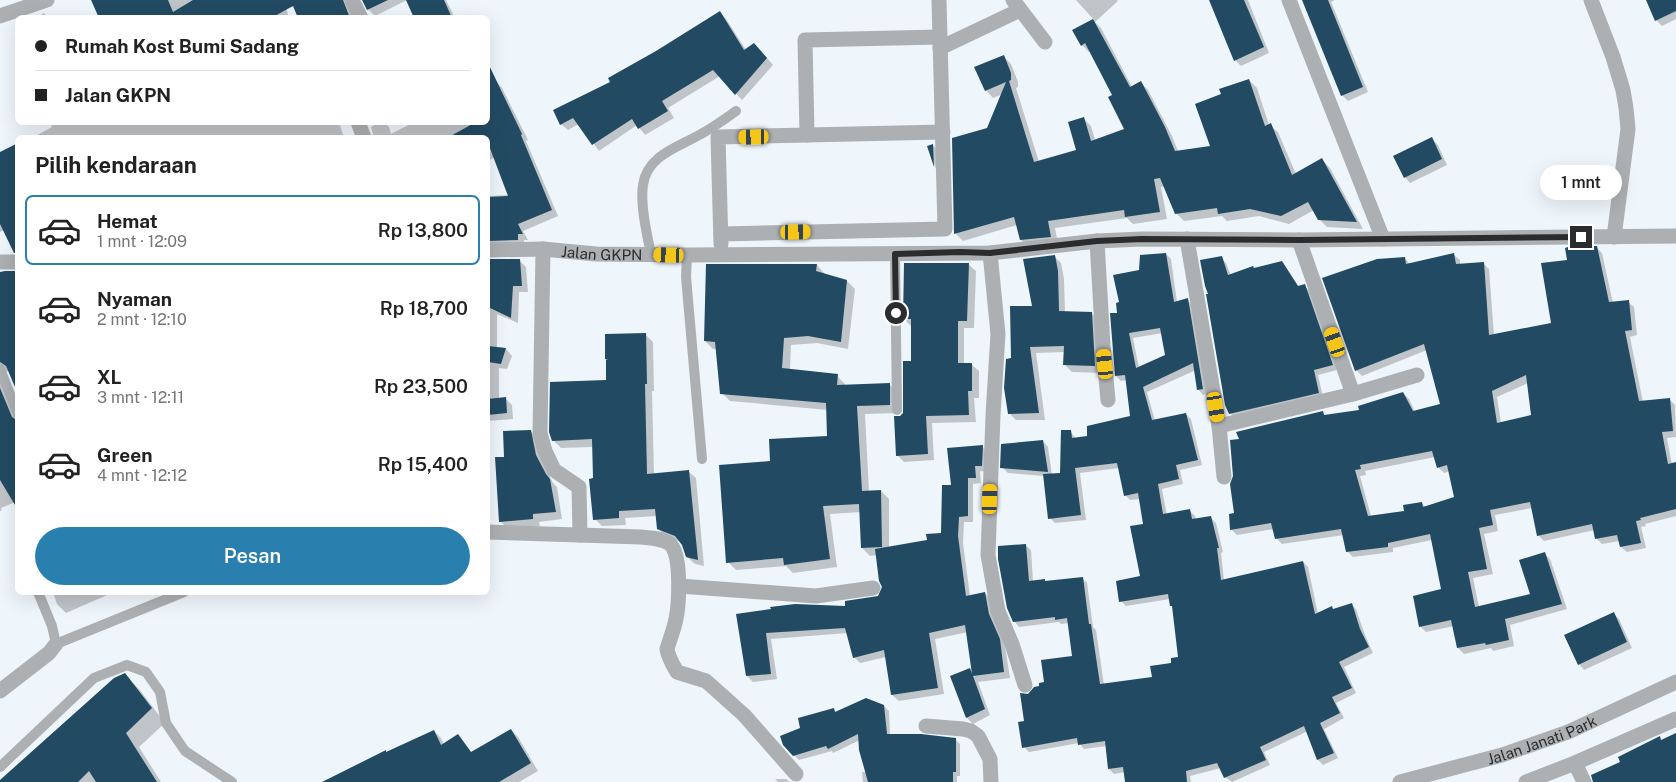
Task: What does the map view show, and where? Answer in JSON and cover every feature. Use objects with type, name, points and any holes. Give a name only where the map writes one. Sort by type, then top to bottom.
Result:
[{"type":"street","points":[[0,16],[46,0]]},
{"type":"street","points":[[352,0],[360,15]]},
{"type":"street","points":[[721,234],[945,229],[939,0]]},
{"type":"street","points":[[1289,0],[1383,239]]},
{"type":"street","points":[[1591,0],[1623,90],[1626,108],[1628,129],[1614,237]]},
{"type":"street","points":[[807,135],[805,40],[940,43],[1017,5],[1045,42]]},
{"type":"street","points":[[721,255],[718,137],[943,132]]},
{"type":"street","name":"Jalan GKPN","points":[[490,250],[543,249],[596,254],[687,255],[990,253],[1097,241],[1142,239],[1299,240],[1676,236]]},
{"type":"street","points":[[1187,239],[1219,426],[1224,477]]},
{"type":"street","points":[[1299,240],[1353,394]]},
{"type":"street","points":[[1097,241],[1108,400]]},
{"type":"street","points":[[543,249],[540,433],[554,470],[579,487],[580,535]]},
{"type":"street","points":[[990,253],[998,334],[988,555],[998,611],[1012,644],[1025,685]]},
{"type":"street","points":[[0,262],[15,262]]},
{"type":"street","points":[[1219,426],[1353,394],[1417,375]]},
{"type":"street","points":[[490,532],[640,537],[664,540],[672,546],[676,553],[679,586],[676,619],[667,649],[677,672],[706,682],[744,715],[796,774]]},
{"type":"street","points":[[679,586],[816,596],[873,588]]},
{"type":"street","points":[[0,691],[49,653],[56,644]]},
{"type":"street","name":"Jalan Janati Park","points":[[1400,782],[1502,755],[1568,732],[1676,682]]},
{"type":"street","points":[[1526,782],[1575,763],[1676,718]]},
{"type":"street","points":[[926,726],[964,728],[978,736],[990,759],[991,782]]},
{"type":"street","points":[[1575,763],[1584,782]]},
{"type":"lane","points":[[651,254],[644,211],[643,185],[648,169],[665,152],[699,136],[736,111]]},
{"type":"lane","points":[[895,254],[897,410]]},
{"type":"lane","points":[[687,255],[686,277],[702,459]]},
{"type":"lane","points":[[0,369],[15,406]]},
{"type":"lane","points":[[39,595],[52,626],[56,644],[177,595]]},
{"type":"lane","points":[[0,767],[94,678],[127,665],[146,672],[160,692],[166,723],[185,751],[232,782]]},
{"type":"building","points":[[91,0],[168,0],[173,12],[193,0],[343,0],[349,15],[297,15],[293,6],[276,15],[98,15]]},
{"type":"building","points":[[362,0],[388,0],[367,10]]},
{"type":"building","points":[[406,0],[444,0],[451,15],[413,15]]},
{"type":"building","points":[[1209,0],[1244,0],[1264,47],[1234,61]]},
{"type":"building","points":[[1302,0],[1328,0],[1363,87],[1341,96]]},
{"type":"building","points":[[1646,0],[1676,0],[1676,11],[1655,21]]},
{"type":"building","points":[[720,11],[744,50],[754,43],[767,58],[735,95],[713,70],[662,101],[668,111],[638,129],[632,119],[592,145],[573,118],[560,125],[553,110],[610,82],[608,78]]},
{"type":"building","points":[[1093,19],[1130,87],[1141,81],[1175,151],[1210,146],[1195,104],[1221,94],[1219,89],[1249,79],[1265,126],[1271,123],[1292,175],[1322,158],[1357,222],[1318,220],[1308,202],[1281,216],[1250,209],[1218,214],[1217,208],[1175,214],[1160,178],[1154,179],[1160,212],[1125,217],[1124,210],[1048,221],[1051,237],[1020,240],[1014,217],[954,234],[952,138],[987,128],[1006,82],[985,91],[974,67],[1004,55],[1011,73],[1011,80],[1009,81],[1034,162],[1076,150],[1068,122],[1084,117],[1091,141],[1124,129],[1108,97],[1112,95],[1085,43],[1081,46],[1072,30]]},
{"type":"building","points":[[490,67],[522,134],[552,210],[518,224],[523,234],[518,234],[518,240],[490,241],[490,197],[508,196],[490,148],[490,135],[452,135],[471,125],[490,125]]},
{"type":"building","points":[[1432,137],[1442,159],[1404,178],[1393,156]]},
{"type":"building","points":[[15,144],[15,253],[0,224],[0,152]]},
{"type":"building","points":[[933,144],[934,167],[927,146]]},
{"type":"building","points":[[1571,246],[1597,246],[1609,302],[1629,300],[1632,330],[1625,331],[1639,401],[1670,398],[1673,431],[1662,432],[1668,464],[1676,462],[1676,509],[1640,518],[1641,520],[1636,521],[1641,543],[1620,547],[1617,535],[1595,539],[1592,524],[1537,536],[1530,502],[1490,510],[1493,525],[1479,528],[1487,569],[1468,572],[1475,607],[1530,594],[1519,560],[1545,552],[1562,604],[1505,619],[1509,640],[1457,648],[1451,620],[1419,627],[1413,596],[1441,589],[1430,534],[1388,543],[1388,547],[1346,552],[1341,529],[1275,539],[1271,523],[1230,530],[1229,514],[1234,513],[1230,484],[1233,476],[1230,440],[1239,439],[1236,432],[1323,411],[1324,415],[1359,410],[1358,406],[1403,392],[1413,411],[1440,404],[1424,344],[1355,371],[1322,278],[1377,259],[1405,257],[1406,264],[1454,253],[1456,264],[1484,262],[1489,335],[1551,323],[1541,263],[1567,260],[1565,248]],"holes":[[[1526,375],[1531,415],[1497,423],[1492,391]],[[1432,451],[1437,468],[1447,465],[1454,497],[1423,507],[1422,502],[1403,505],[1404,511],[1368,516],[1355,470],[1361,469],[1360,465]]]},
{"type":"building","points":[[1166,253],[1174,302],[1188,298],[1203,389],[1197,390],[1193,363],[1143,387],[1152,420],[1186,413],[1198,460],[1176,465],[1179,479],[1158,484],[1163,514],[1190,509],[1192,519],[1211,516],[1219,548],[1217,548],[1221,580],[1303,561],[1315,614],[1332,606],[1333,609],[1352,603],[1360,629],[1369,647],[1339,662],[1352,688],[1332,697],[1340,713],[1320,723],[1334,753],[1317,760],[1304,726],[1260,747],[1266,760],[1224,778],[1217,763],[1186,771],[1187,782],[1125,782],[1123,767],[1108,769],[1105,741],[1078,745],[1077,738],[1022,748],[1018,722],[1024,721],[1020,693],[1028,694],[1034,687],[1039,686],[1039,683],[1044,682],[1041,660],[1072,656],[1067,618],[1055,620],[1055,617],[1013,622],[1007,608],[998,559],[998,546],[1026,544],[1029,581],[1083,577],[1100,684],[1152,677],[1150,666],[1171,663],[1171,658],[1178,657],[1172,606],[1170,606],[1168,594],[1119,602],[1116,581],[1140,576],[1130,526],[1143,524],[1138,493],[1124,496],[1117,463],[1075,468],[1081,515],[1048,519],[1043,474],[1060,473],[1061,430],[1071,430],[1072,438],[1087,436],[1087,426],[1130,416],[1125,375],[1115,376],[1110,313],[1117,313],[1116,303],[1119,302],[1113,275],[1139,270],[1140,255]],"holes":[[[1160,328],[1165,355],[1136,368],[1129,333]]]},
{"type":"building","points":[[1055,255],[1058,271],[1059,311],[1092,312],[1095,366],[1063,365],[1064,346],[1030,347],[1039,413],[1008,414],[1004,388],[1006,359],[1011,358],[1010,306],[1032,306],[1023,259]]},
{"type":"building","points":[[1222,256],[1228,275],[1253,266],[1254,268],[1282,261],[1298,286],[1305,284],[1333,365],[1314,370],[1319,393],[1229,414],[1225,405],[1206,294],[1208,294],[1200,260]]},
{"type":"building","points":[[490,259],[520,259],[522,286],[513,286],[511,318],[490,308]]},
{"type":"building","points":[[904,263],[969,263],[967,321],[958,321],[958,363],[972,363],[972,391],[968,391],[969,415],[926,416],[928,454],[896,456],[894,416],[900,416],[903,413],[903,361],[911,361],[911,319],[903,319]]},
{"type":"building","points":[[706,264],[817,264],[816,271],[847,280],[841,342],[808,336],[784,338],[782,368],[838,374],[837,385],[890,383],[890,405],[857,406],[862,491],[881,490],[882,547],[861,548],[859,504],[823,506],[830,559],[784,565],[783,558],[726,563],[719,465],[770,461],[769,439],[827,436],[826,403],[720,394],[715,342],[704,341]]},
{"type":"building","points":[[15,271],[15,387],[6,366],[0,362],[0,272]]},
{"type":"building","points":[[646,333],[647,474],[689,470],[698,560],[686,557],[682,545],[675,536],[657,529],[655,509],[619,511],[619,518],[593,520],[589,479],[593,478],[592,439],[552,441],[549,432],[550,382],[606,380],[606,360],[608,360],[605,359],[605,334]]},
{"type":"building","points":[[490,346],[506,348],[501,364],[490,362]]},
{"type":"building","points":[[0,388],[12,417],[15,419],[15,505],[0,480]]},
{"type":"building","points":[[506,397],[507,413],[490,415],[490,399]]},
{"type":"building","points":[[531,430],[536,455],[550,479],[556,512],[533,514],[533,519],[499,522],[495,457],[504,457],[503,431]]},
{"type":"building","points":[[1043,440],[1048,472],[1000,468],[1001,444]]},
{"type":"building","points":[[983,445],[982,466],[975,466],[976,478],[968,478],[968,516],[959,517],[958,536],[966,596],[985,592],[989,614],[1000,639],[1004,672],[973,676],[985,709],[966,718],[950,676],[970,668],[972,674],[965,625],[929,633],[938,688],[891,695],[884,650],[853,658],[845,628],[766,633],[771,674],[746,676],[736,614],[795,604],[845,606],[845,601],[878,596],[882,587],[879,581],[875,549],[927,540],[926,534],[941,533],[942,485],[951,485],[947,448]]},
{"type":"building","points":[[1614,612],[1627,642],[1578,665],[1564,635]]},
{"type":"building","points":[[125,673],[152,708],[126,733],[157,782],[96,782],[89,771],[78,782],[0,782],[114,678]]},
{"type":"building","points":[[866,698],[884,705],[887,734],[921,734],[956,738],[956,772],[953,772],[953,782],[868,782],[859,750],[858,734],[828,749],[826,746],[793,756],[783,745],[780,736],[800,728],[798,718],[834,708],[835,712]]},
{"type":"building","points":[[511,729],[531,763],[499,782],[322,782],[386,750],[386,752],[434,730],[441,745],[458,734],[471,752]]},
{"type":"building","points":[[1676,733],[1676,782],[1593,782],[1591,775],[1620,762],[1618,757],[1660,736],[1661,740]]},
{"type":"route","points":[[896,313],[895,254],[990,253],[1097,241],[1142,239],[1299,240],[1581,237]]}]
